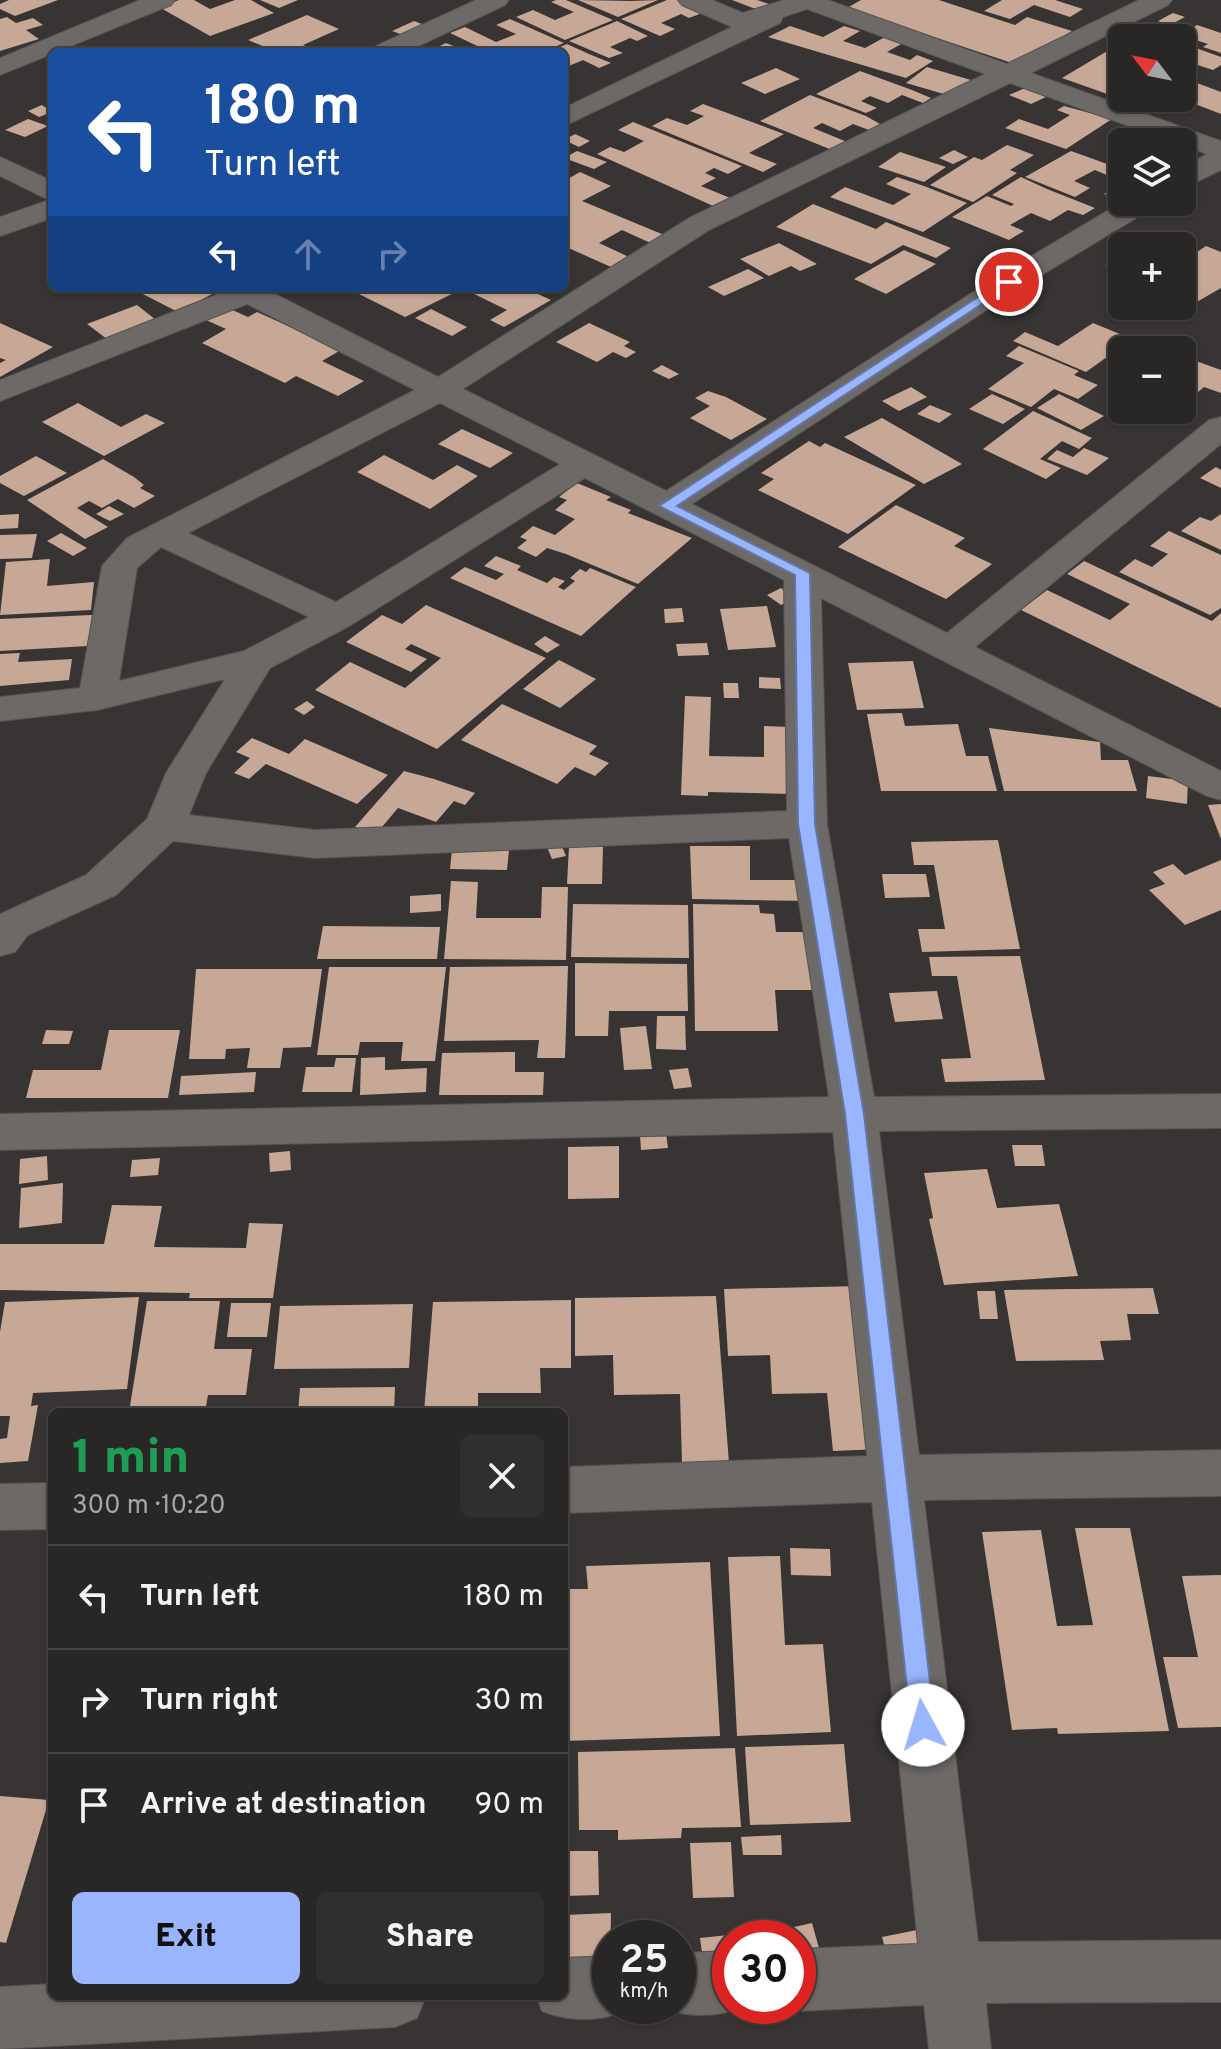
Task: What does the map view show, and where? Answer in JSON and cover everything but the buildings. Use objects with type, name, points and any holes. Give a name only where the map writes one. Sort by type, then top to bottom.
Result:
[{"type":"street","points":[[0,67],[162,0]]},
{"type":"street","points":[[394,48],[496,0]]},
{"type":"street","points":[[691,0],[742,22],[808,0],[1221,150]]},
{"type":"street","points":[[568,116],[808,0]]},
{"type":"street","points":[[97,698],[120,566],[139,545],[438,391],[699,224],[1159,0]]},
{"type":"street","points":[[1196,172],[1221,158]]},
{"type":"street","points":[[0,165],[48,190]]},
{"type":"street","points":[[0,227],[48,209]]},
{"type":"street","points":[[666,506],[1009,282],[1120,216]]},
{"type":"street","points":[[0,391],[239,292]]},
{"type":"street","points":[[248,292],[582,465],[951,648],[1221,787]]},
{"type":"street","points":[[951,648],[1221,427]]},
{"type":"street","points":[[0,709],[97,698],[256,660],[338,617],[582,465]]},
{"type":"street","points":[[161,534],[338,617]]},
{"type":"street","points":[[802,573],[807,824],[854,1114],[960,2049]]},
{"type":"street","points":[[0,941],[13,925],[101,885],[164,826],[186,773],[256,660]]},
{"type":"street","points":[[164,826],[315,844],[807,824]]},
{"type":"street","points":[[0,1132],[854,1114],[1221,1111]]},
{"type":"street","points":[[568,1490],[896,1478],[1221,1473]]},
{"type":"street","points":[[0,1507],[48,1506]]},
{"type":"street","points":[[816,1979],[950,1973],[1221,1971]]},
{"type":"street","points":[[568,1989],[592,1988]]},
{"type":"street","points":[[0,2018],[323,2000]]},
{"type":"route","points":[[923,1725],[854,1114],[807,824],[802,573],[666,506],[1009,282]]}]
